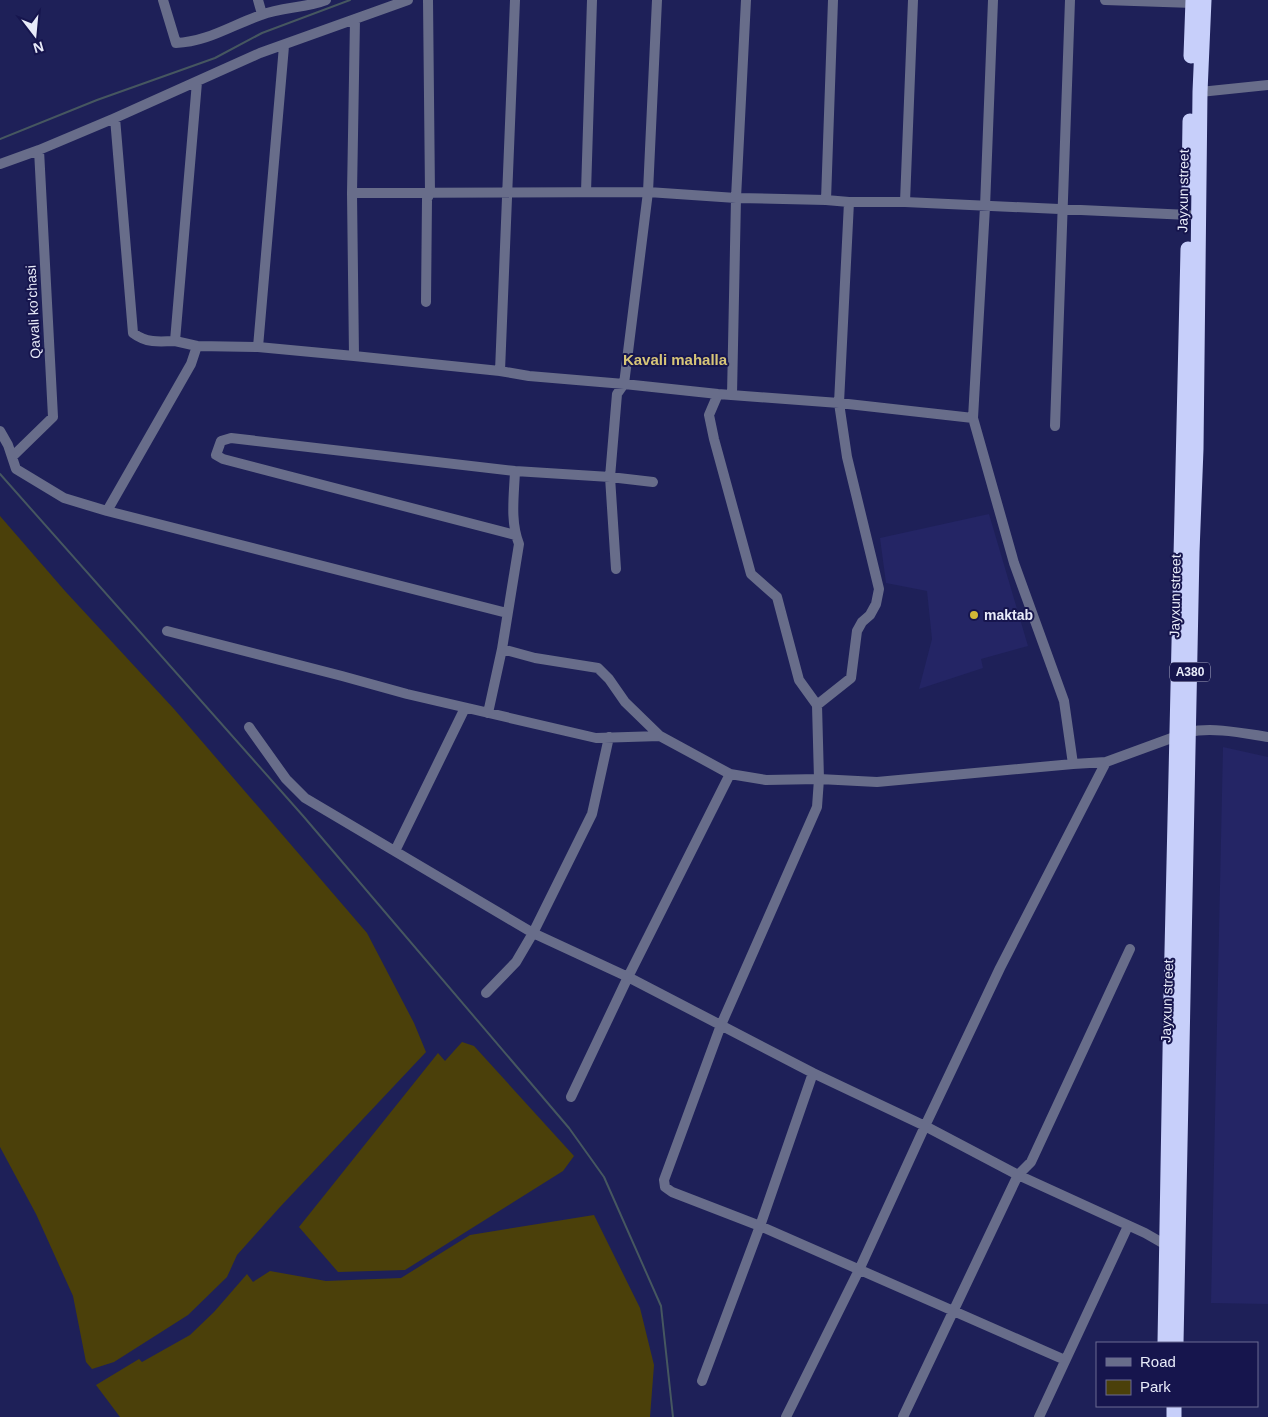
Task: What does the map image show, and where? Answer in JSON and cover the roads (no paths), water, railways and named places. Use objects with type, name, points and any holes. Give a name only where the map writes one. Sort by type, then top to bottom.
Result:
[{"type":"highway","name":"Jayxun street","points":[[1165,1342],[1166,1245],[1183,735],[1196,449],[1200,92],[1197,1]]},
{"type":"highway","name":"Jayxun street","points":[[1176,1342],[1188,215],[1197,1]]},
{"type":"street","points":[[163,0],[176,43],[209,37],[262,14],[326,0]]},
{"type":"street","points":[[258,0],[262,14]]},
{"type":"street","points":[[0,164],[115,118],[260,54],[408,0]]},
{"type":"street","points":[[426,302],[427,199],[430,193],[428,0]]},
{"type":"street","points":[[500,371],[515,0]]},
{"type":"street","points":[[586,192],[592,0]]},
{"type":"street","points":[[616,569],[610,477],[617,394],[624,384],[648,192],[657,0]]},
{"type":"street","points":[[732,395],[736,198],[746,0]]},
{"type":"street","points":[[826,200],[833,0]]},
{"type":"street","points":[[905,202],[913,0]]},
{"type":"street","points":[[993,0],[985,207],[973,418],[1014,563],[1064,701],[1074,764]]},
{"type":"street","points":[[1054,426],[1070,0]]},
{"type":"street","points":[[1105,0],[1197,1]]},
{"type":"street","points":[[354,356],[352,193],[355,19]]},
{"type":"street","points":[[258,347],[284,46]]},
{"type":"street","points":[[174,342],[197,82]]},
{"type":"street","points":[[1200,92],[1268,85]]},
{"type":"street","points":[[115,118],[133,333],[139,338],[154,342],[174,342],[197,346],[258,347],[354,356],[500,371],[529,376],[792,401],[839,403],[973,418]]},
{"type":"street","name":"Qavali ko'chasi","points":[[13,456],[53,417],[38,150]]},
{"type":"street","points":[[352,193],[648,192],[736,198],[905,202],[1188,215]]},
{"type":"street","points":[[817,705],[851,678],[857,631],[876,604],[879,589],[847,457],[839,403],[849,202]]},
{"type":"street","points":[[107,511],[191,364],[197,346]]},
{"type":"street","points":[[718,394],[709,415],[751,574],[776,597],[799,680],[817,705],[819,779],[817,807],[721,1026],[664,1180],[665,1187],[672,1192],[760,1226],[1065,1360]]},
{"type":"street","points":[[0,431],[13,456],[16,469],[64,498],[107,511],[507,613]]},
{"type":"street","points":[[515,534],[223,459],[216,455],[221,441],[231,438],[516,471],[610,477],[653,482]]},
{"type":"street","points":[[488,713],[502,649],[519,544],[515,534],[513,509],[516,471]]},
{"type":"street","points":[[167,632],[465,708],[596,738],[660,736]]},
{"type":"street","points":[[502,649],[535,658],[598,668],[609,679],[625,702],[660,736],[730,774],[766,780],[819,779],[877,782],[1106,762],[1199,730],[1226,731],[1268,737]]},
{"type":"street","points":[[395,851],[465,708]]},
{"type":"street","points":[[249,728],[286,780],[305,798],[533,933],[628,977],[813,1073],[1166,1245]]},
{"type":"street","points":[[486,993],[516,962],[533,933],[592,814],[609,737]]},
{"type":"street","points":[[786,1417],[859,1270],[1000,968],[1106,762]]},
{"type":"street","points":[[571,1097],[628,977],[730,774]]},
{"type":"street","points":[[903,1417],[1018,1174],[1031,1162],[1130,949]]},
{"type":"street","points":[[702,1381],[760,1226],[813,1073]]},
{"type":"street","points":[[1039,1417],[1128,1226]]},
{"type":"waterway","points":[[0,139],[97,100],[215,58],[262,33],[350,0]]},
{"type":"waterway","points":[[0,474],[304,817],[569,1128],[604,1177],[661,1306],[673,1417]]},
{"type":"place","name":"maktab","points":[[974,615]]},
{"type":"district","name":"Kavali mahalla","points":[[675,360]]}]
